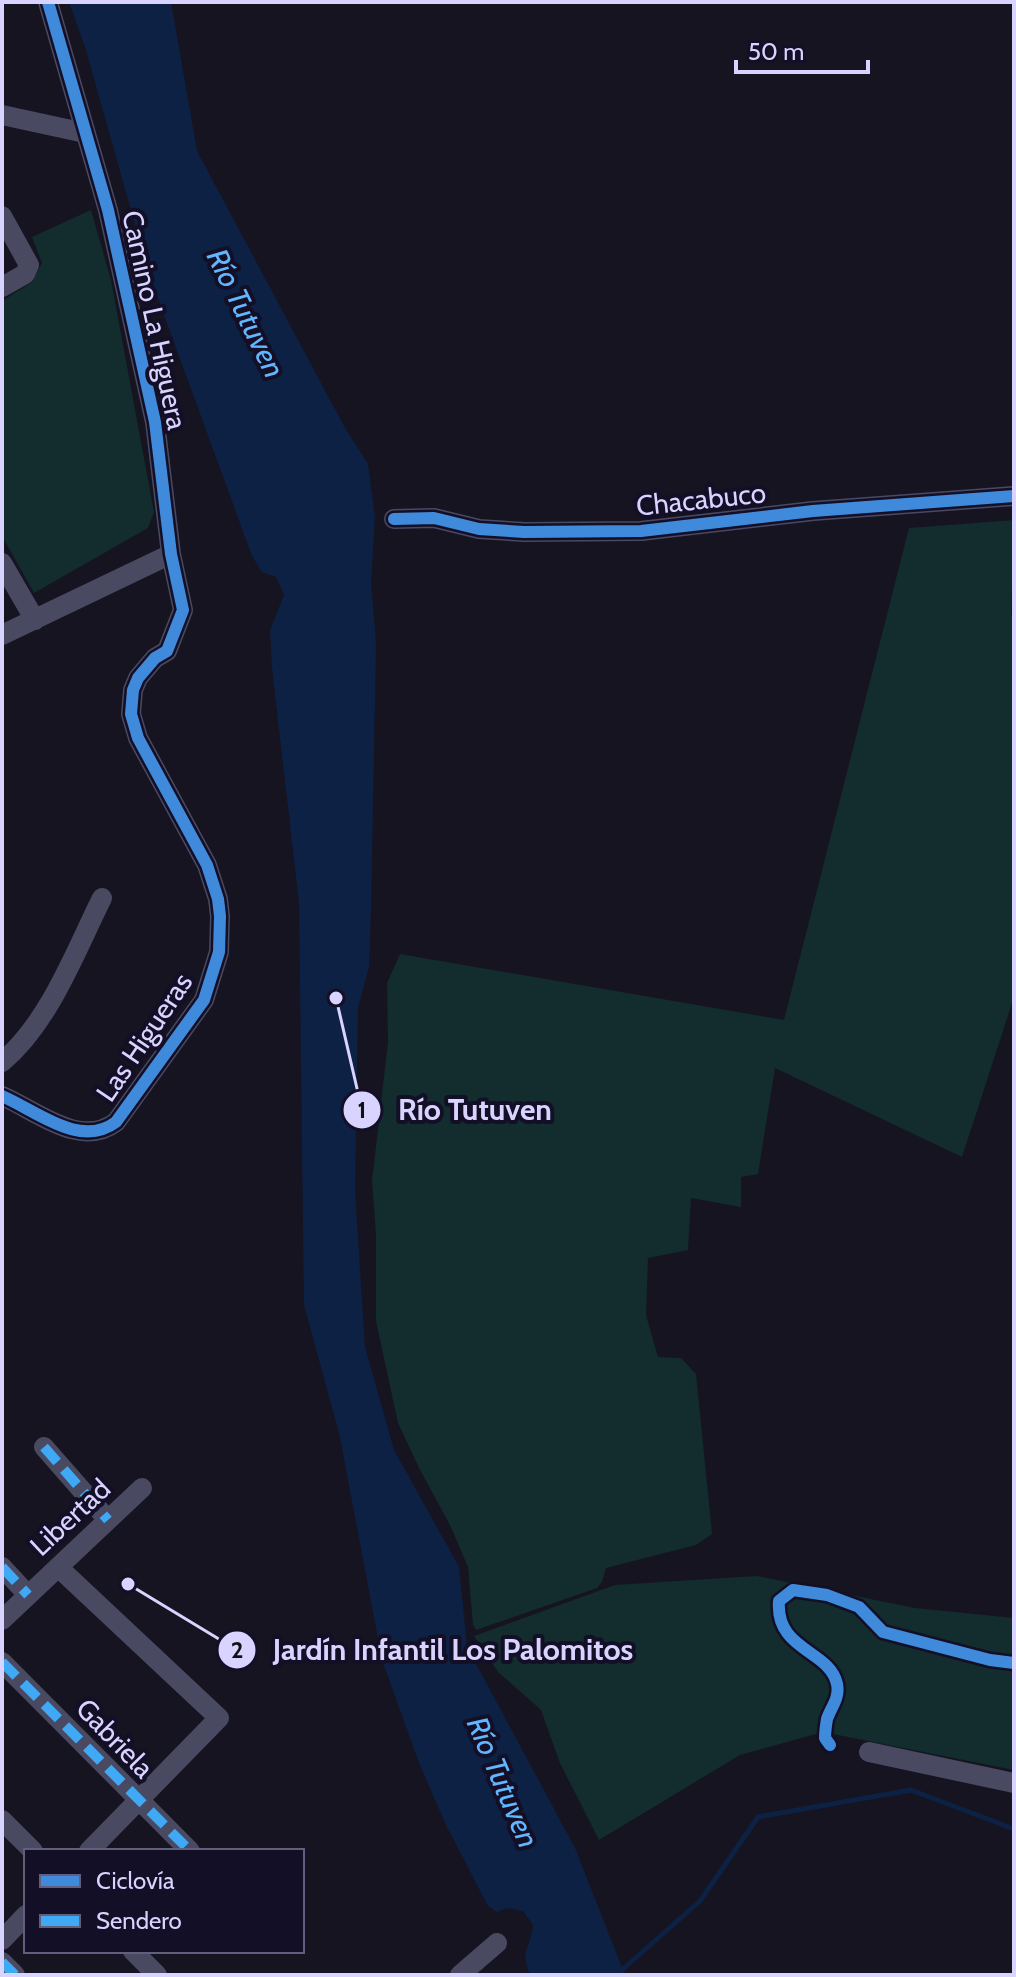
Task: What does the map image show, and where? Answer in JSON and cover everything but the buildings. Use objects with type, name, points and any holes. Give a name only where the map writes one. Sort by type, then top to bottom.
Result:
[{"type":"street","name":"Camino La Higuera","points":[[48,2],[108,210],[155,422],[171,554],[183,610],[167,651]]},
{"type":"street","points":[[2,115],[85,133]]},
{"type":"street","points":[[2,216],[29,265],[25,274],[2,287]]},
{"type":"street","name":"Chacabuco","points":[[394,519],[434,518],[479,529],[524,532],[641,531],[813,511],[1014,496]]},
{"type":"street","points":[[2,635],[171,554]]},
{"type":"street","points":[[2,563],[35,620]]},
{"type":"street","name":"Las Higueras","points":[[2,1096],[79,1132],[108,1128],[141,1089],[204,1000],[211,985],[221,934],[213,881],[138,738],[131,714],[138,678],[155,658],[167,651]]},
{"type":"street","points":[[2,1062],[39,1020],[102,898]]},
{"type":"street","points":[[44,1447],[108,1520]]},
{"type":"street","name":"Libertad","points":[[2,1620],[142,1488]]},
{"type":"street","points":[[2,1567],[28,1595]]},
{"type":"street","points":[[58,1567],[219,1718],[91,1849]]},
{"type":"street","name":"Gabriela","points":[[2,1662],[188,1849]]},
{"type":"street","points":[[869,1752],[1014,1783]]},
{"type":"street","points":[[2,1820],[31,1849]]},
{"type":"street","points":[[2,1940],[24,1917]]},
{"type":"street","points":[[460,1975],[497,1943]]},
{"type":"street","points":[[135,1953],[157,1975]]},
{"type":"street","points":[[2,1962],[15,1975]]},
{"type":"green space","points":[[91,210],[111,280],[154,512],[148,528],[34,593],[2,536],[2,301],[32,282],[42,263],[32,237]]},
{"type":"green space","points":[[1014,520],[1011,615],[1014,617],[1014,997],[962,1157],[775,1068],[758,1174],[741,1177],[741,1207],[691,1198],[688,1250],[648,1258],[646,1315],[658,1357],[681,1358],[696,1374],[712,1534],[696,1545],[606,1568],[597,1588],[476,1630],[468,1567],[398,1423],[376,1321],[376,1235],[372,1181],[388,1042],[387,983],[400,954],[784,1020],[909,528]]},
{"type":"green space","points":[[757,1576],[915,1608],[1014,1618],[1014,1770],[823,1732],[740,1755],[599,1840],[560,1763],[541,1710],[498,1672],[474,1636],[615,1585]]},
{"type":"water","points":[[69,2],[171,2],[197,151],[345,428],[368,464],[375,518],[371,582],[376,644],[369,967],[358,1008],[355,1192],[365,1347],[394,1450],[459,1567],[467,1647],[575,1848],[625,1975],[530,1975],[526,1953],[533,1925],[523,1911],[506,1908],[497,1912],[488,1906],[446,1825],[419,1763],[382,1660],[340,1437],[304,1305],[299,903],[270,630],[284,595],[276,577],[262,572],[252,556],[148,271],[86,50]]},
{"type":"waterway","points":[[623,1969],[700,1901],[758,1817],[911,1790],[1014,1829]]},
{"type":"marked path","points":[[44,1447],[108,1520]]},
{"type":"marked path","points":[[2,1567],[28,1595]]},
{"type":"marked path","points":[[2,1662],[188,1849]]},
{"type":"marked path","points":[[2,1962],[15,1975]]},
{"type":"cycle path","points":[[2,1096],[73,1130],[102,1129],[116,1122],[204,1000],[219,952],[218,899],[207,865],[138,738],[131,714],[133,690],[138,678],[155,658],[167,651],[183,610],[171,554],[155,422],[108,210],[48,2]]},
{"type":"cycle path","points":[[394,519],[434,518],[479,529],[524,532],[641,531],[813,511],[1014,496]]},
{"type":"cycle path","points":[[830,1745],[825,1738],[827,1719],[836,1698],[837,1684],[824,1664],[785,1630],[780,1618],[779,1601],[793,1590],[827,1595],[859,1607],[883,1632],[990,1660],[1014,1663]]},
{"type":"place","name":"Río Tutuven","points":[[336,998]]},
{"type":"place","name":"Jardín Infantil Los Palomitos","points":[[128,1584]]}]
